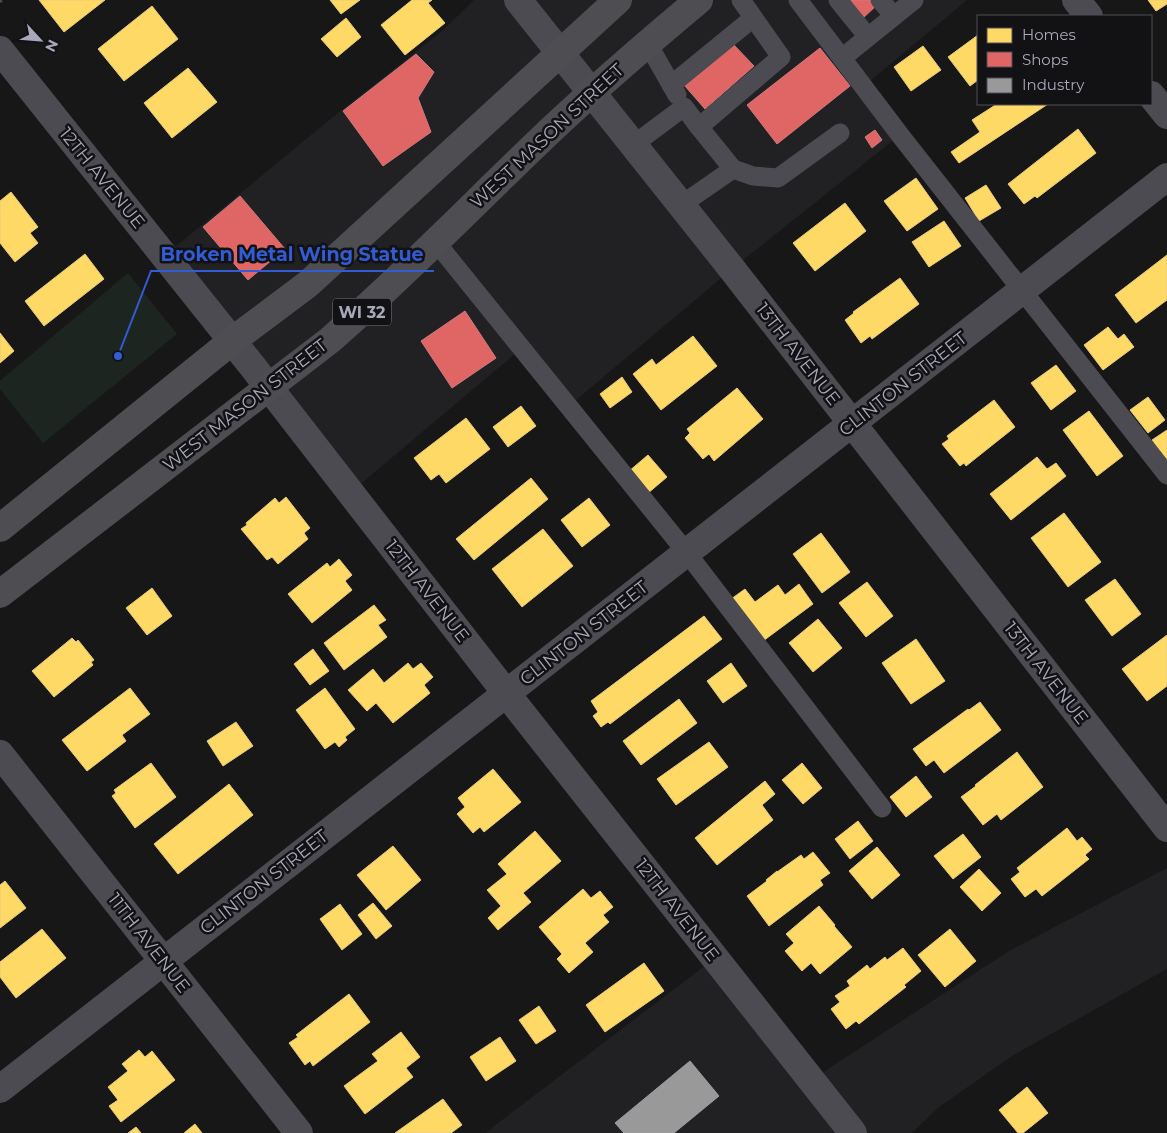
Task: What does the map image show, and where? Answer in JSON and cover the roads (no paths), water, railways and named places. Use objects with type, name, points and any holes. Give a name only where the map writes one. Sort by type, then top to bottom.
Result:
[{"type":"main road","points":[[0,528],[232,341],[308,284],[618,0]]},
{"type":"main road","name":"WEST MASON STREET","points":[[0,594],[330,340],[554,127],[699,0]]},
{"type":"street","name":"13TH AVENUE","points":[[518,0],[732,269],[1167,828]]},
{"type":"street","points":[[1076,0],[1088,15]]},
{"type":"street","name":"12TH AVENUE","points":[[0,50],[232,341],[506,694],[853,1133]]},
{"type":"street","points":[[1152,96],[1167,116]]},
{"type":"street","name":"CLINTON STREET","points":[[0,1089],[1167,177]]},
{"type":"street","name":"11TH AVENUE","points":[[0,754],[299,1133]]},
{"type":"lane","points":[[699,127],[781,57],[741,0]]},
{"type":"lane","points":[[799,0],[900,135],[1167,475]]},
{"type":"lane","points":[[838,0],[868,37]]},
{"type":"lane","points":[[880,0],[894,16]]},
{"type":"lane","points":[[842,58],[914,0]]},
{"type":"lane","points":[[671,85],[753,18]]},
{"type":"lane","points":[[648,44],[684,107],[733,169],[753,176],[778,178],[840,133]]},
{"type":"lane","points":[[633,145],[684,107]]},
{"type":"lane","points":[[681,205],[733,169]]},
{"type":"lane","points":[[435,241],[687,553],[882,808]]},
{"type":"place","name":"Broken Metal Wing Statue","points":[[118,356]]}]
